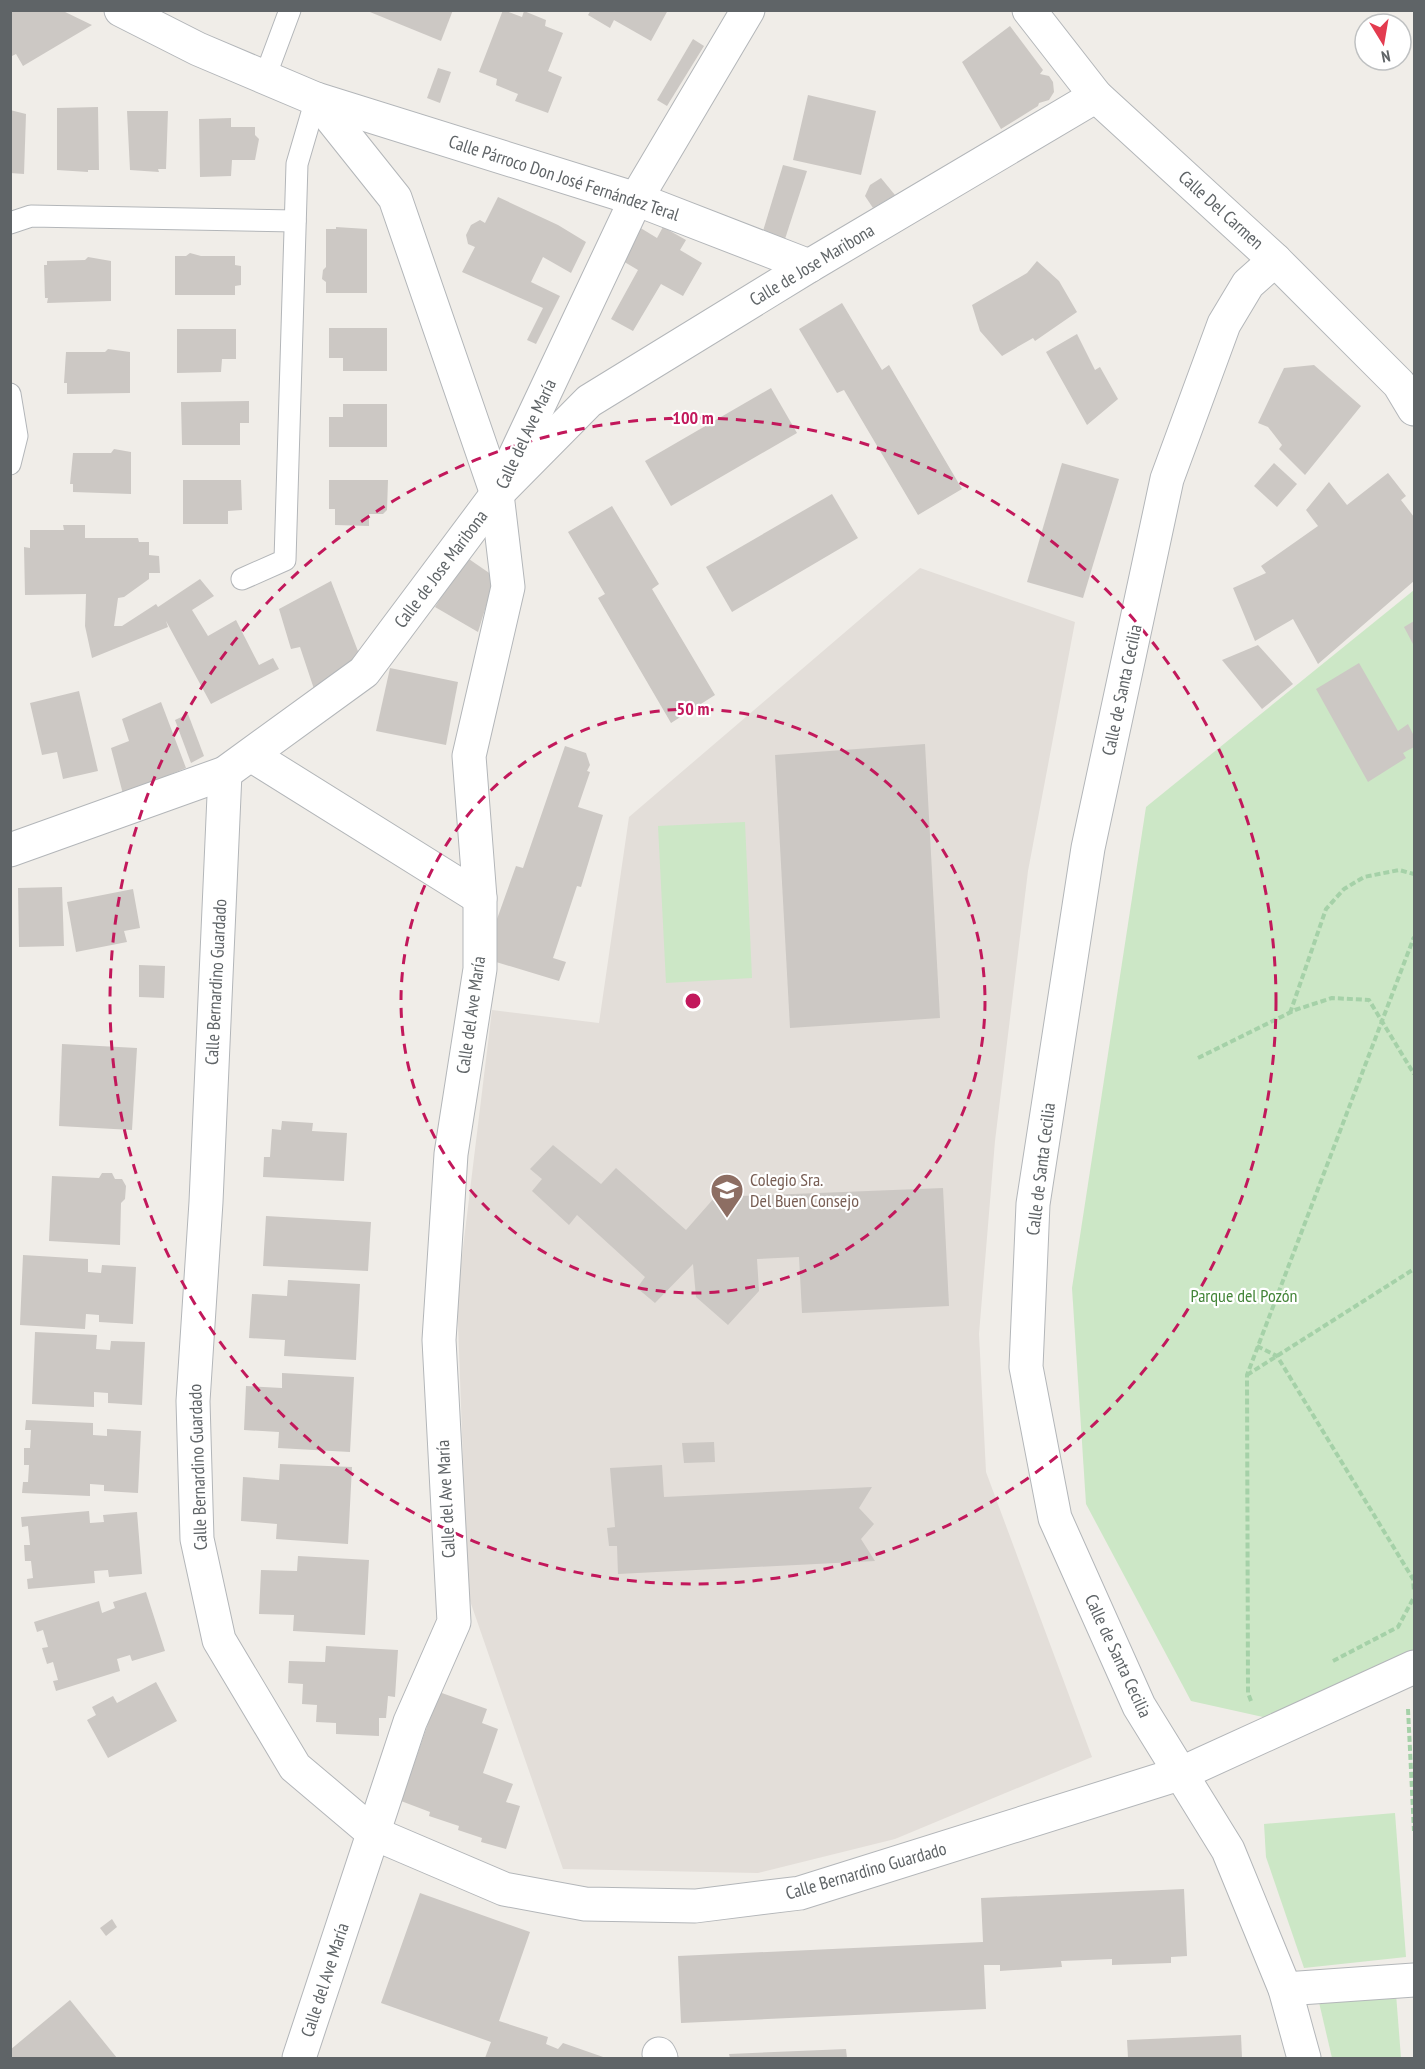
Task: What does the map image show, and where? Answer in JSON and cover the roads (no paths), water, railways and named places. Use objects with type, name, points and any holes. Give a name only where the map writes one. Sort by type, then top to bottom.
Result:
[{"type":"street","name":"Calle Párroco Don José Fernández Teral","points":[[122,10],[198,49],[316,99],[636,199],[809,266]]},
{"type":"street","name":"Calle del Ave María","points":[[299,2058],[410,1722],[454,1622],[439,1340],[451,1154],[480,969],[480,898],[469,756],[508,587],[497,495],[636,199],[748,10]]},
{"type":"street","name":"Calle Del Carmen","points":[[1029,10],[1096,96],[1410,387]]},
{"type":"street","name":"Calle de Jose Maribona","points":[[10,850],[238,764],[364,672],[497,495],[589,401],[809,266],[1096,96]]},
{"type":"street","name":"Calle Párroco Don José Fernández Teral","points":[[316,99],[395,198],[497,495]]},
{"type":"street","name":"Calle de Santa Cecilia","points":[[1275,260],[1248,284],[1224,324],[1167,479],[1089,848],[1034,1204],[1026,1367],[1054,1518],[1139,1706],[1228,1851],[1285,1989],[1304,2058]]},
{"type":"street","name":"Calle Bernardino Guardado","points":[[238,764],[193,1401],[197,1539],[219,1640],[236,1669],[295,1767],[373,1833],[504,1889],[585,1904],[695,1906],[800,1893],[1182,1773],[1410,1669]]},
{"type":"street","points":[[238,764],[480,898]]},
{"type":"street","points":[[1285,1989],[1414,1980]]},
{"type":"lane","points":[[265,77],[290,10]]},
{"type":"lane","points":[[242,579],[285,560],[297,164],[316,99]]},
{"type":"lane","points":[[10,223],[31,216],[295,221]]},
{"type":"lane","points":[[10,394],[17,436],[10,464]]},
{"type":"place","name":"Colegio Sra. Del Buen Consejo","points":[[727,1219]]},
{"type":"park label","name":"Parque del Pozón","points":[[1244,1296]]}]
